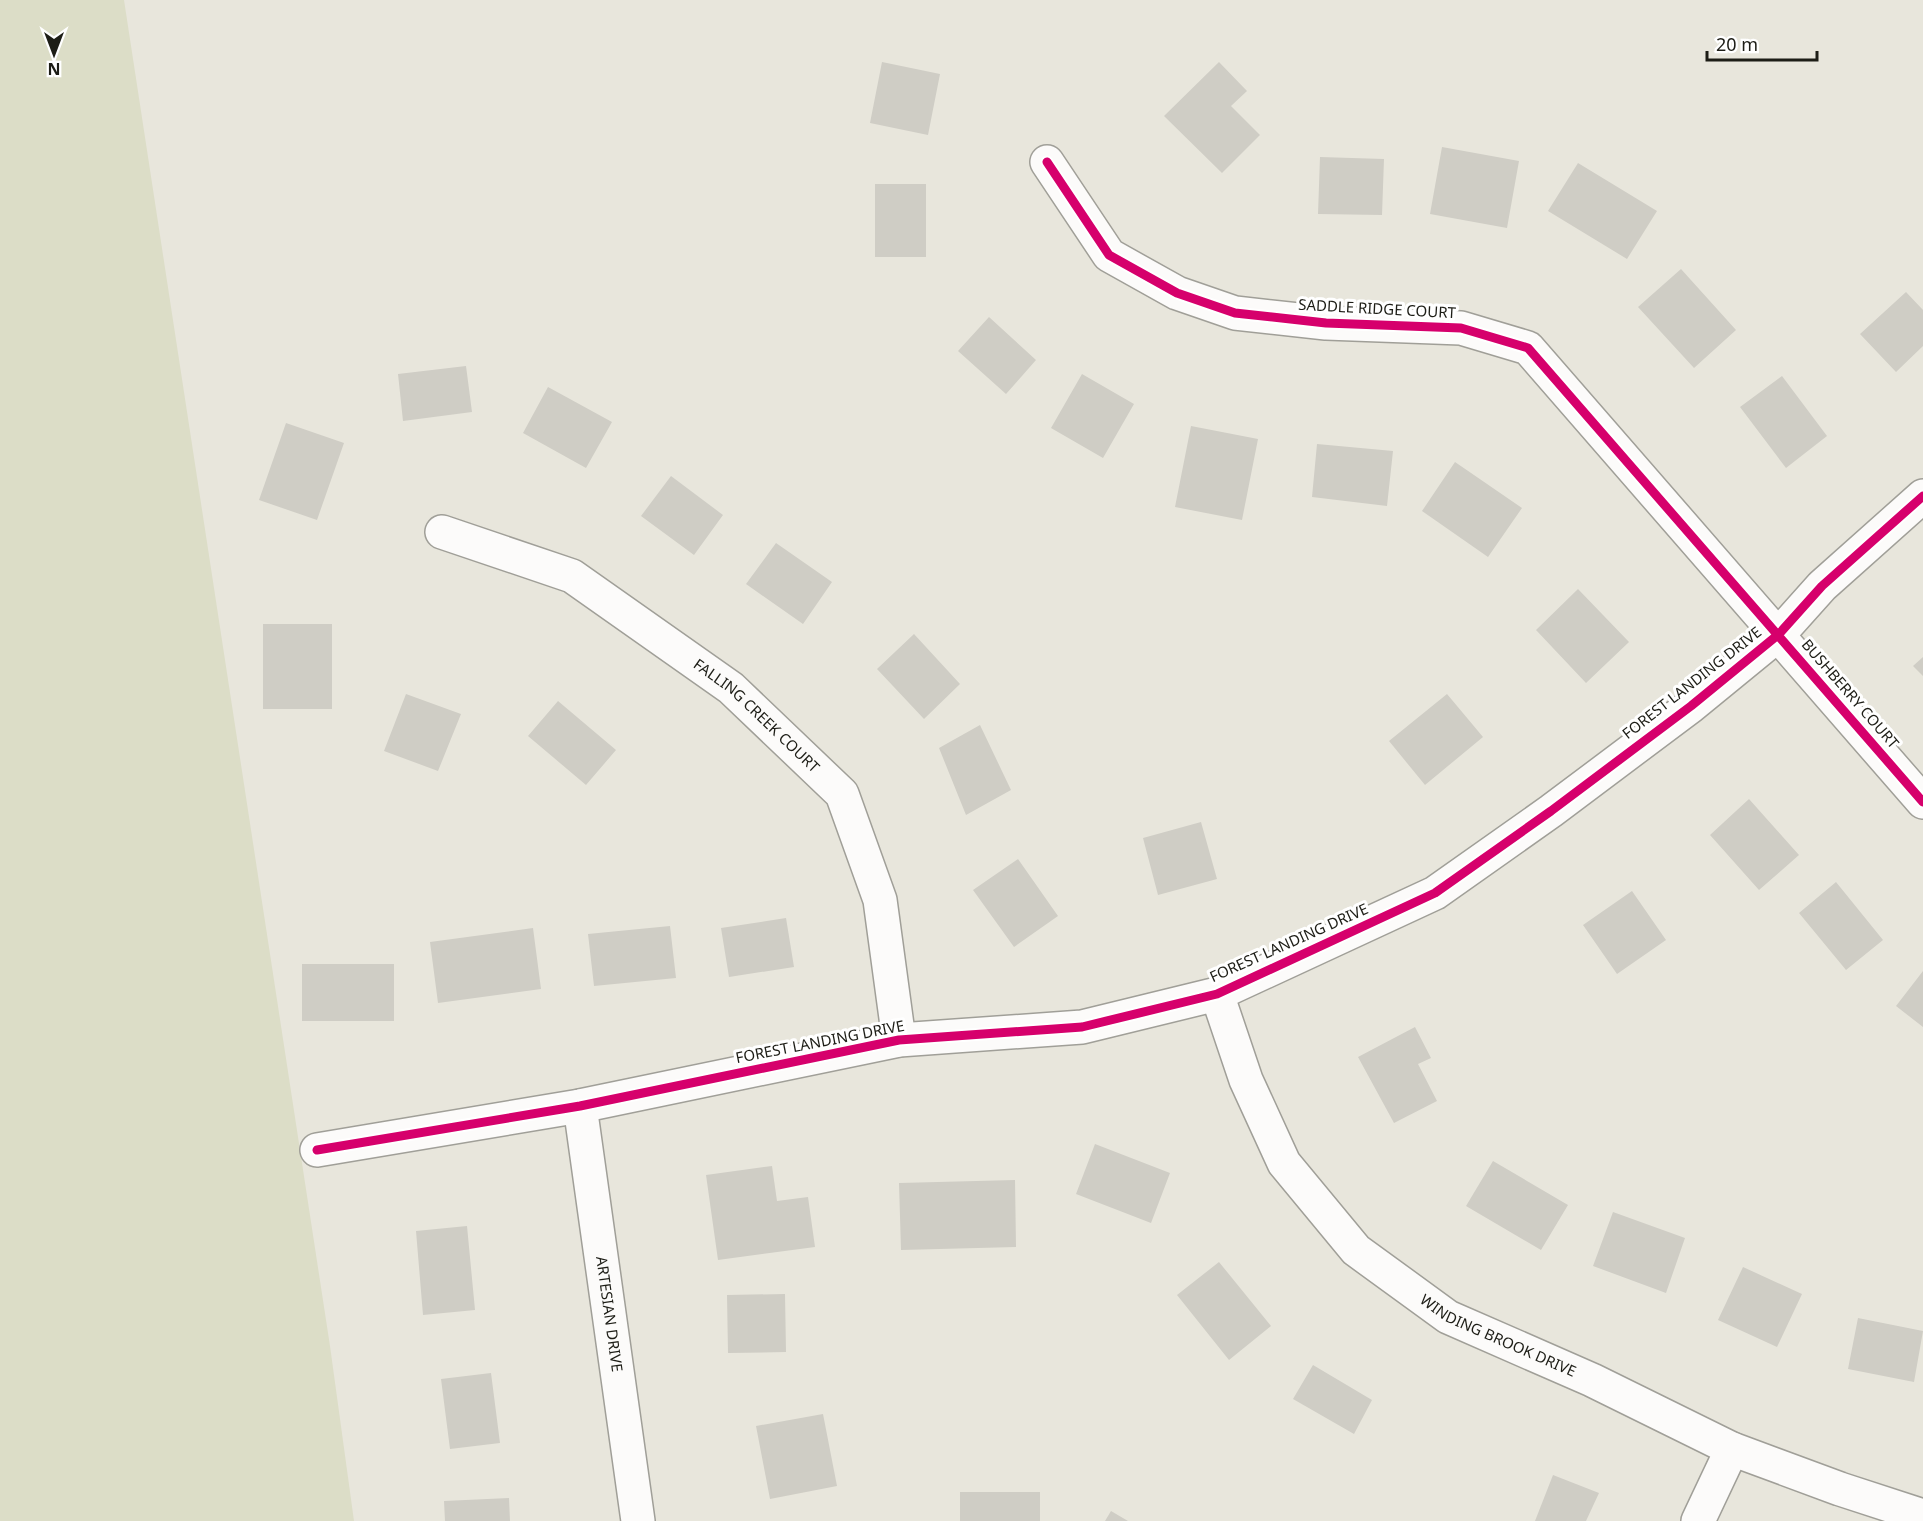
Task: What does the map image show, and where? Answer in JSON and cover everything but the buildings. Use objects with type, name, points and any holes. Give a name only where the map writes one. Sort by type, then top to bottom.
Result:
[{"type":"street","name":"SADDLE RIDGE COURT","points":[[1047,162],[1109,255],[1177,293],[1235,313],[1326,323],[1461,328],[1528,348],[1779,634]]},
{"type":"street","name":"FOREST LANDING DRIVE","points":[[317,1150],[580,1106],[899,1040],[1082,1027],[1217,994],[1435,893],[1551,811],[1691,706],[1779,634],[1822,585],[1923,496]]},
{"type":"street","name":"FALLING CREEK COURT","points":[[442,532],[572,576],[731,687],[842,794],[880,900],[899,1040]]},
{"type":"street","name":"BUSHBERRY COURT","points":[[1779,634],[1923,802]]},
{"type":"street","name":"WINDING BROOK DRIVE","points":[[1217,994],[1246,1080],[1284,1163],[1356,1250],[1448,1317],[1592,1380],[1732,1449],[1840,1489],[1923,1516]]},
{"type":"street","name":"ARTESIAN DRIVE","points":[[580,1106],[638,1521]]},
{"type":"street","points":[[1698,1521],[1732,1449]]},
{"type":"green space","points":[[0,0],[124,0],[330,1346],[354,1521],[0,1521]]},
{"type":"cycle path","points":[[1047,162],[1109,255],[1177,293],[1235,313],[1326,323],[1461,328],[1528,348],[1923,802]]},
{"type":"cycle path","points":[[317,1150],[580,1106],[899,1040],[1082,1027],[1217,994],[1435,893],[1551,811],[1691,706],[1779,634],[1822,586],[1923,496]]}]
